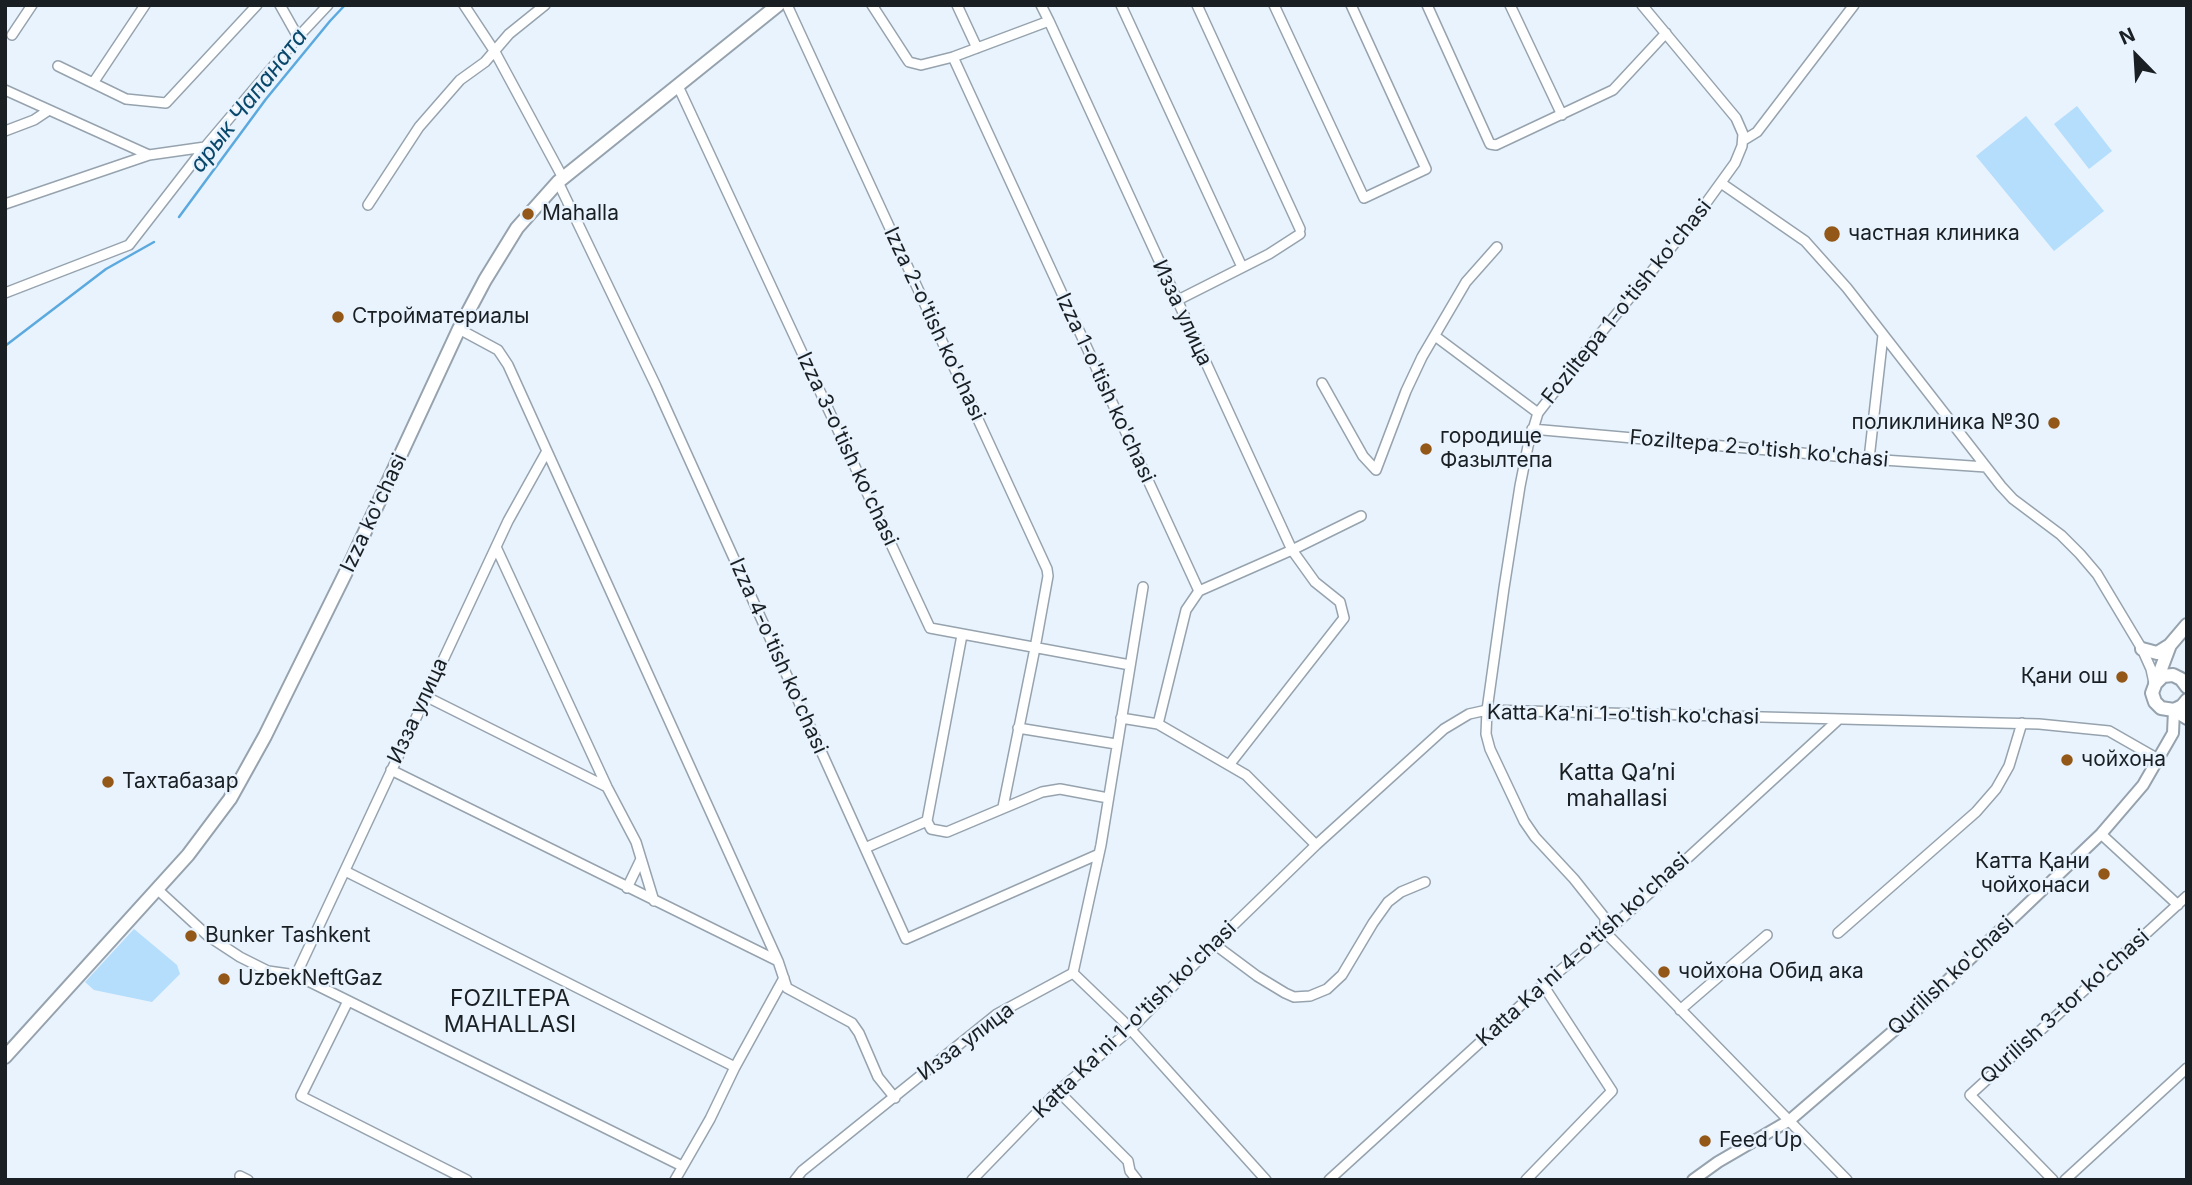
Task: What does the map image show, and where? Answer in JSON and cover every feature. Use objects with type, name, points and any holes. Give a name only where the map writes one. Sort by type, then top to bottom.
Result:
[{"type":"main road","name":"Izza ko'chasi","points":[[5,1057],[203,838],[243,777],[388,484],[458,329],[506,245],[528,214],[560,180],[778,5]]},
{"type":"main road","points":[[2142,649],[2157,653],[2170,645],[2187,625]]},
{"type":"main road","points":[[2170,645],[2152,693],[2156,704],[2187,718]]},
{"type":"main road","points":[[2155,684],[2164,676],[2176,676],[2187,687]]},
{"type":"main road","points":[[2174,710],[2187,700]]},
{"type":"street","points":[[12,35],[32,5]]},
{"type":"street","points":[[93,83],[145,5]]},
{"type":"street","points":[[58,66],[126,99],[166,103],[257,5]]},
{"type":"street","points":[[280,5],[298,37]]},
{"type":"street","points":[[5,293],[129,245],[205,147],[328,5]]},
{"type":"street","name":"Izza 4-o'tish ko'chasi","points":[[464,5],[495,52],[560,180],[906,939],[1099,855]]},
{"type":"street","points":[[368,205],[419,127],[460,80],[495,52],[509,34],[545,5]]},
{"type":"street","name":"Izza 2-o'tish ko'chasi","points":[[787,5],[1048,576],[1003,807]]},
{"type":"street","points":[[872,5],[909,62],[921,65],[953,57],[1049,21]]},
{"type":"street","points":[[957,5],[976,48]]},
{"type":"street","name":"Изза улица","points":[[1041,5],[1175,301],[1292,550],[1315,582],[1340,602],[1344,618],[1229,765]]},
{"type":"street","points":[[1121,5],[1241,267]]},
{"type":"street","points":[[1175,301],[1269,254],[1300,231],[1197,5]]},
{"type":"street","points":[[1274,5],[1364,198],[1426,169],[1351,5]]},
{"type":"street","points":[[1427,5],[1490,144],[1496,145],[1562,116],[1618,86],[1666,33]]},
{"type":"street","points":[[1510,5],[1562,116]]},
{"type":"street","points":[[1642,5],[1736,118],[1744,140],[1757,132],[1854,5]]},
{"type":"street","name":"Izza 1-o'tish ko'chasi","points":[[953,57],[1199,591]]},
{"type":"street","name":"Izza 3-o'tish ko'chasi","points":[[678,86],[930,628],[1130,665]]},
{"type":"street","points":[[5,90],[149,155]]},
{"type":"street","points":[[5,131],[34,120],[50,110]]},
{"type":"street","name":"Foziltepa 1-o'tish ko'chasi","points":[[1605,932],[1605,918],[1524,821],[1490,749],[1486,734],[1487,710],[1514,524],[1532,429],[1538,413],[1721,183],[1738,158],[1744,140]]},
{"type":"street","points":[[5,204],[149,155],[205,147]]},
{"type":"street","points":[[1721,183],[1801,237],[1847,288],[2013,499],[2061,535],[2080,554],[2096,574],[2142,649],[2155,684]]},
{"type":"street","points":[[1322,383],[1363,456],[1376,470],[1406,391],[1435,335],[1466,282],[1497,247]]},
{"type":"street","points":[[458,329],[498,350],[503,357],[778,961],[787,988],[852,1023],[878,1077],[895,1098]]},
{"type":"street","points":[[1435,335],[1538,413]]},
{"type":"street","points":[[1869,459],[1883,335]]},
{"type":"street","name":"Foziltepa 2-o'tish ko'chasi","points":[[1532,429],[1986,467]]},
{"type":"street","name":"Изза улица","points":[[296,975],[496,547],[547,451]]},
{"type":"street","points":[[1158,724],[1186,610],[1199,591],[1361,516]]},
{"type":"street","points":[[496,547],[607,787],[636,842],[653,901]]},
{"type":"street","points":[[1143,587],[1099,855],[1073,973],[1123,1021],[1266,1180]]},
{"type":"street","points":[[962,635],[927,821],[931,829],[947,832],[1042,792],[1060,789],[1108,798]]},
{"type":"street","points":[[2142,649],[2176,676]]},
{"type":"street","points":[[425,696],[607,787]]},
{"type":"street","name":"Katta Ka'ni 1-o'tish ko'chasi","points":[[972,1180],[1058,1091],[1130,1030],[1316,845],[1444,729],[1469,714],[1487,710],[2022,723],[2109,731],[2158,760]]},
{"type":"street","name":"Qurilish ko'chasi","points":[[1693,1180],[1717,1162],[1790,1120],[1905,1021],[2101,834],[2133,799],[2158,760],[2173,733],[2174,710]]},
{"type":"street","points":[[1121,718],[1158,724],[1246,775],[1316,845]]},
{"type":"street","name":"Katta Ka'ni 4-o'tish ko'chasi","points":[[1329,1180],[1838,720]]},
{"type":"street","points":[[1838,933],[1976,812],[1996,789],[2009,766],[2022,723]]},
{"type":"street","name":"Qurilish ko'chasi","points":[[2173,733],[2187,724]]},
{"type":"street","points":[[1018,728],[1116,744]]},
{"type":"street","points":[[391,770],[778,961]]},
{"type":"street","points":[[865,848],[927,821]]},
{"type":"street","points":[[2101,834],[2178,905]]},
{"type":"street","points":[[627,888],[641,859]]},
{"type":"street","points":[[345,871],[735,1066]]},
{"type":"street","points":[[1214,944],[1285,993],[1294,997],[1310,996],[1327,989],[1342,975],[1388,902],[1401,892],[1425,882]]},
{"type":"street","points":[[158,890],[208,936],[240,957],[268,971],[296,975],[682,1167]]},
{"type":"street","name":"Qurilish 3-tor ko'chasi","points":[[2053,1180],[1970,1095],[2187,896]]},
{"type":"street","points":[[1605,932],[1847,1180]]},
{"type":"street","points":[[1680,1010],[1767,934]]},
{"type":"street","name":"Изза улица","points":[[795,1180],[802,1171],[997,1014],[1073,973]]},
{"type":"street","points":[[674,1180],[710,1119],[735,1066],[784,978]]},
{"type":"street","points":[[1526,1180],[1612,1091],[1543,985]]},
{"type":"street","points":[[348,1001],[301,1096],[467,1180]]},
{"type":"street","points":[[2066,1180],[2187,1068]]},
{"type":"street","points":[[1058,1091],[1128,1161],[1130,1171],[1137,1180]]},
{"type":"shaded area","points":[[2077,106],[2112,151],[2089,169],[2054,124]]},
{"type":"shaded area","points":[[2026,116],[2104,211],[2054,251],[1976,156]]},
{"type":"shaded area","points":[[134,929],[177,965],[180,974],[152,1002],[94,990],[85,982]]},
{"type":"waterway","name":"арык Чапаната","points":[[179,217],[266,99],[345,5]]},
{"type":"waterway","name":"арык Чапаната","points":[[5,346],[106,269],[154,242]]},
{"type":"place","name":"Mahalla","points":[[528,214]]},
{"type":"place","name":"частная клиника","points":[[1832,234]]},
{"type":"place","name":"Стройматериалы","points":[[338,317]]},
{"type":"place","name":"поликлиника №30","points":[[2054,423]]},
{"type":"place","name":"городище Фазылтепа","points":[[1426,449]]},
{"type":"place","name":"Қани ош","points":[[2122,677]]},
{"type":"place","name":"чойхона","points":[[2067,760]]},
{"type":"place","name":"Тахтабазар","points":[[108,782]]},
{"type":"place","name":"Катта Қани чойхонаси","points":[[2104,874]]},
{"type":"place","name":"Bunker Tashkent","points":[[191,936]]},
{"type":"place","name":"чойхона Обид ака","points":[[1664,972]]},
{"type":"place","name":"UzbekNeftGaz","points":[[224,979]]},
{"type":"place","name":"Feed Up","points":[[1705,1141]]},
{"type":"district","name":"Katta Qaʼni mahallasi","points":[[1617,786]]},
{"type":"district","name":"FOZILTEPA MAHALLASI","points":[[510,1012]]}]
